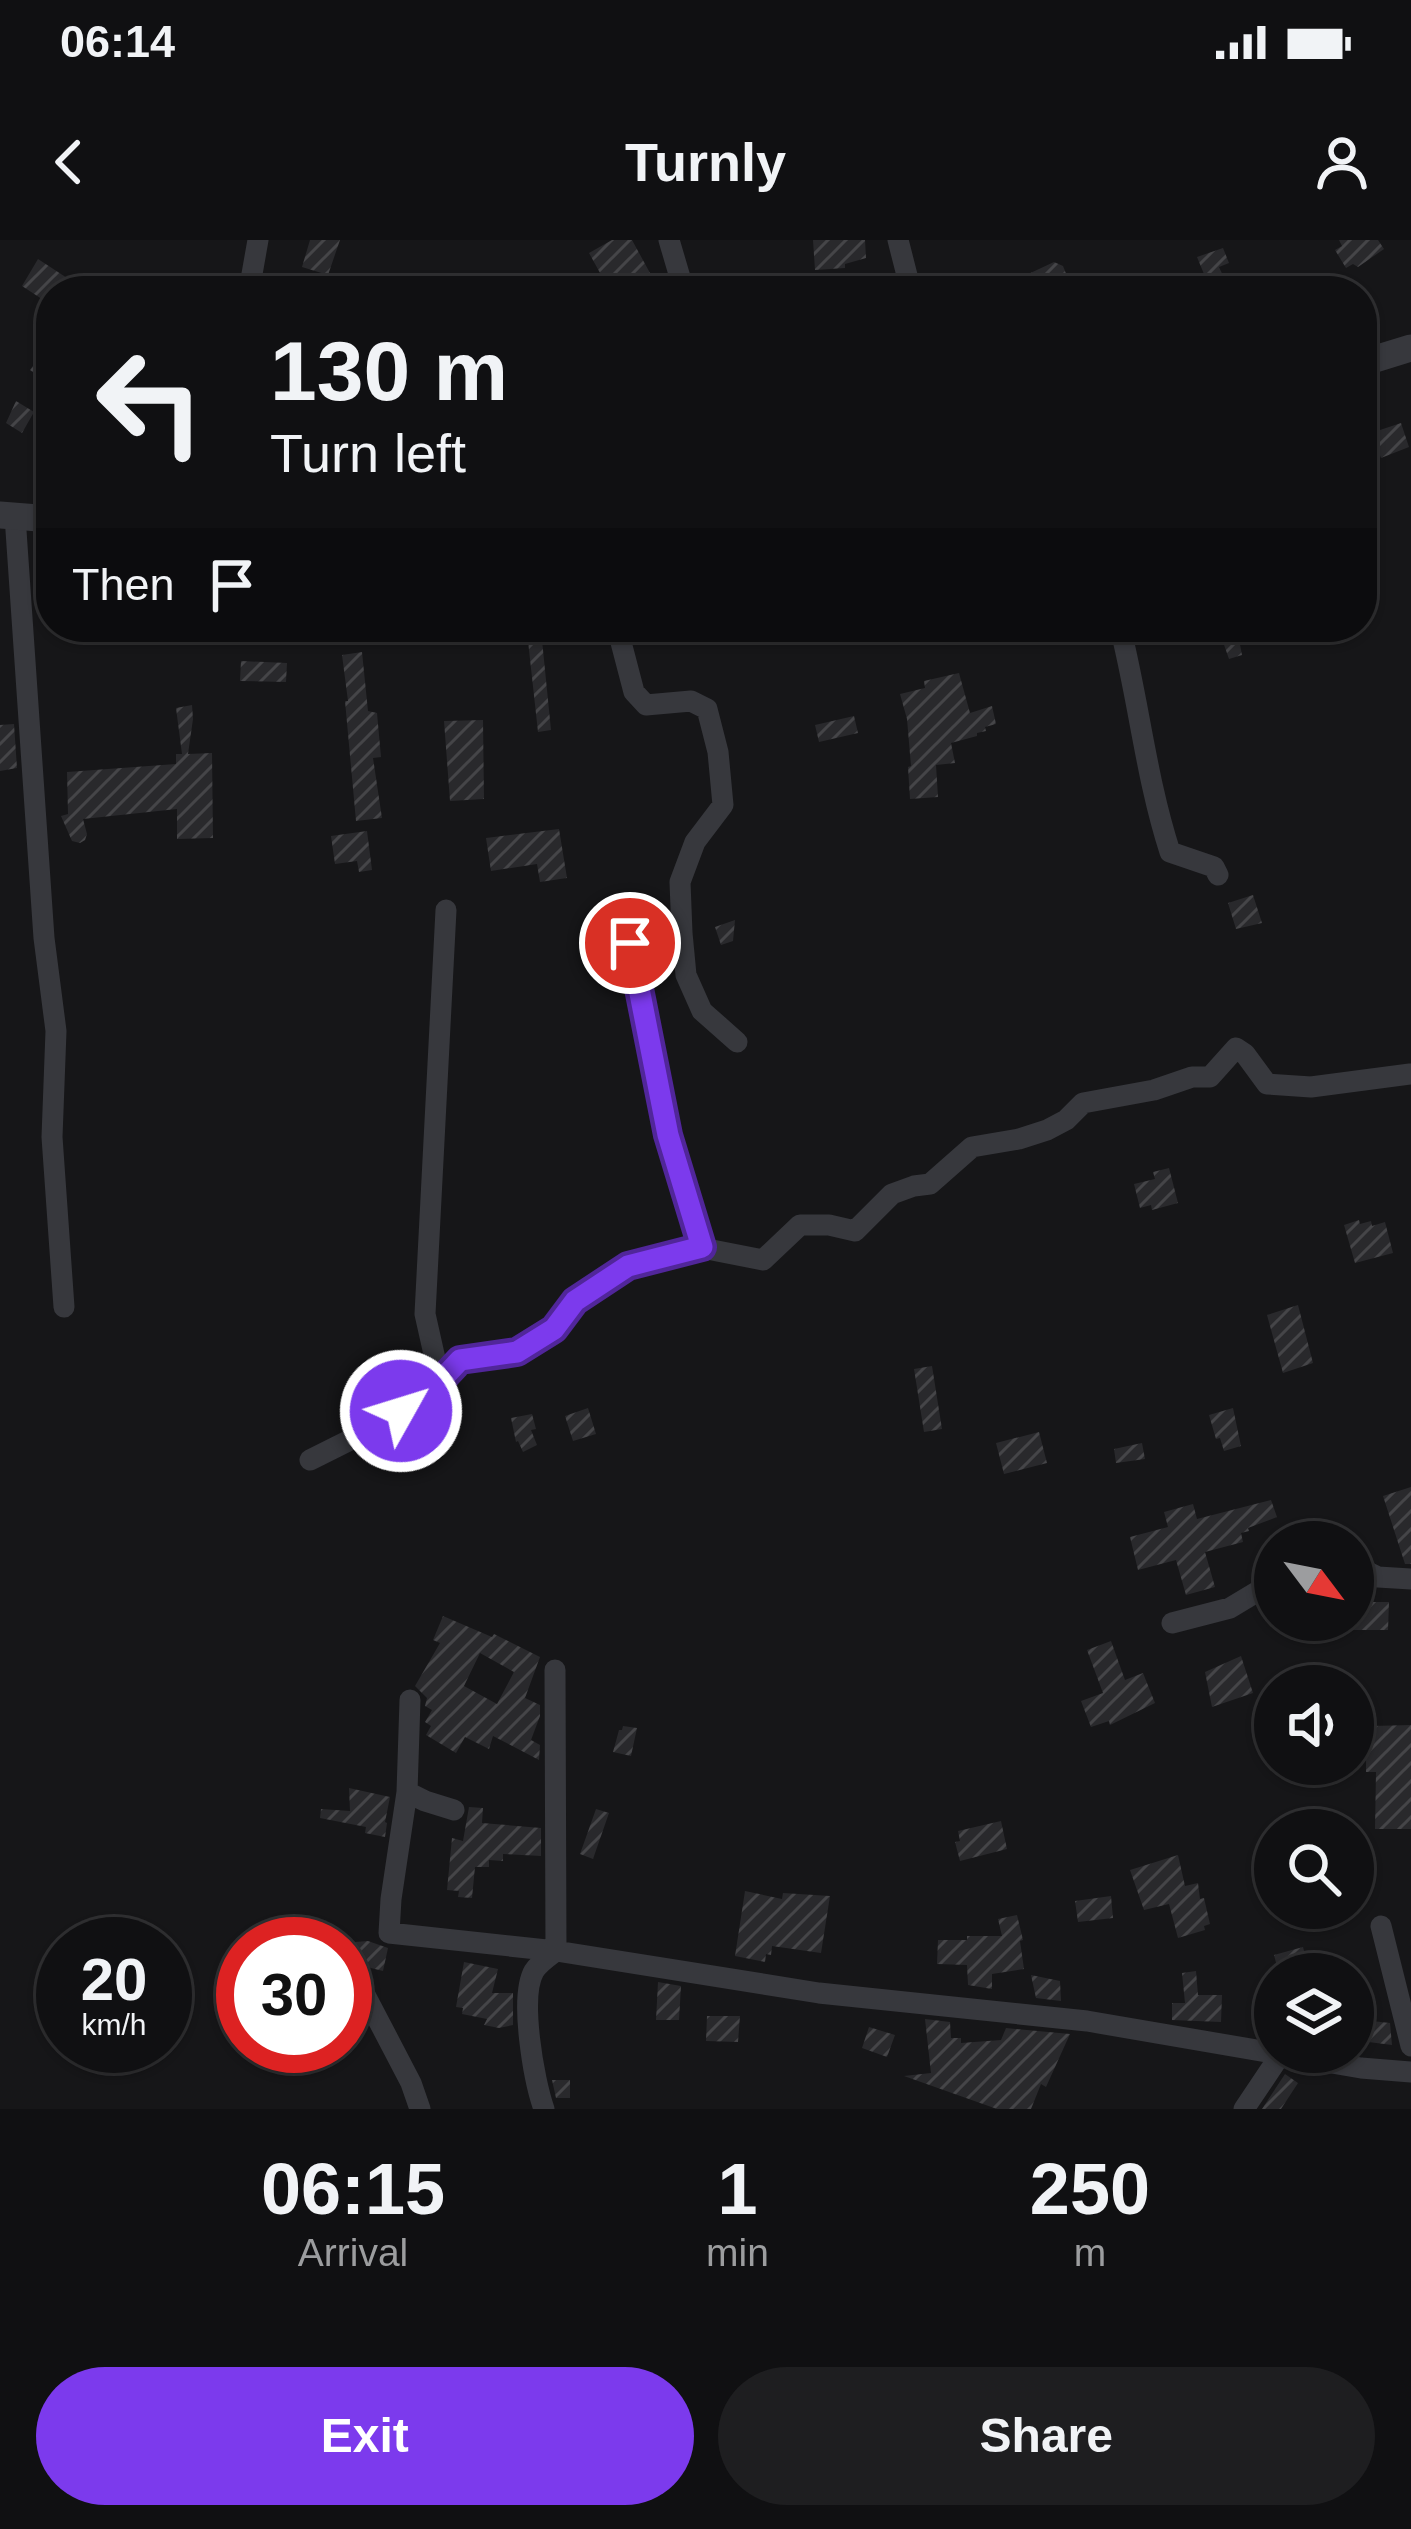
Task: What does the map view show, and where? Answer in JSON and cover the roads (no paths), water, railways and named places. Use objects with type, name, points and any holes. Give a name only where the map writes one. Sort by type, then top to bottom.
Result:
[{"type":"street","points":[[252,276],[258,240]]},
{"type":"street","points":[[669,240],[680,276]]},
{"type":"street","points":[[898,240],[907,276]]},
{"type":"street","points":[[1377,358],[1411,348]]},
{"type":"street","points":[[8,516],[56,1030],[52,1137],[64,1306]]},
{"type":"street","points":[[621,642],[634,692],[646,705],[692,701],[707,709],[718,752],[723,806],[694,842],[680,882],[684,954],[686,975],[702,1011],[737,1042]]},
{"type":"street","points":[[1124,642],[1153,801],[1170,852],[1214,867],[1218,875]]},
{"type":"street","points":[[623,906],[668,1135],[702,1247]]},
{"type":"street","points":[[440,1381],[425,1314],[446,910]]},
{"type":"street","points":[[310,1460],[372,1430],[430,1392],[460,1360],[517,1352],[554,1329],[575,1301],[628,1266],[702,1247],[763,1260],[800,1226],[830,1225],[855,1231],[892,1194],[930,1184],[972,1147],[1047,1130],[1083,1103],[1154,1090],[1192,1077],[1210,1077],[1236,1048],[1267,1084],[1310,1087],[1410,1074]]},
{"type":"street","points":[[1374,1575],[1411,1579]]},
{"type":"street","points":[[1172,1623],[1230,1608],[1254,1594]]},
{"type":"street","points":[[555,1670],[556,1952]]},
{"type":"street","points":[[410,1700],[407,1792],[389,1934],[556,1952],[819,1993],[1087,2021],[1254,2049]]},
{"type":"street","points":[[407,1792],[454,1810]]},
{"type":"street","points":[[1381,1926],[1411,2046]]},
{"type":"street","points":[[544,2109],[530,2043],[529,1988],[538,1966],[556,1952]]},
{"type":"street","points":[[372,2009],[420,2109]]},
{"type":"street","points":[[1374,2069],[1411,2072]]},
{"type":"street","points":[[1244,2109],[1268,2073]]}]
